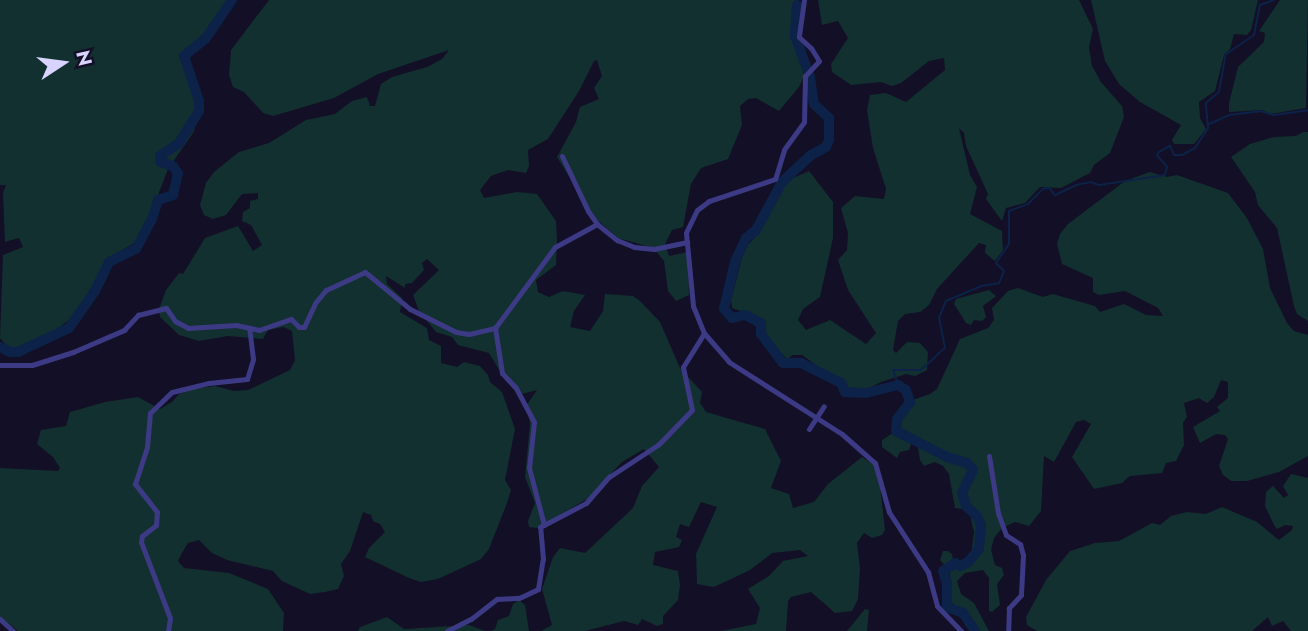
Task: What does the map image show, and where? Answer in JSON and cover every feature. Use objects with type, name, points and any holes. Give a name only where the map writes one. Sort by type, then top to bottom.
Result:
[{"type":"street","points":[[804,0],[799,37],[811,48],[819,61],[813,71],[805,76],[804,122],[784,149],[775,179],[704,203],[687,228],[691,300],[704,334],[729,362],[842,434],[877,466],[889,512],[928,572],[937,606],[961,631]]},
{"type":"street","points":[[562,156],[597,224],[617,240],[634,247],[654,249],[687,242]]},
{"type":"street","points":[[0,365],[32,366],[73,352],[124,330],[138,315],[166,308],[175,321],[188,328],[236,325],[259,330],[288,319],[299,327],[304,327],[315,303],[326,290],[365,272],[410,309],[456,332],[469,334],[495,328],[555,247],[597,224]]},
{"type":"street","points":[[168,631],[170,618],[141,542],[142,536],[156,525],[157,512],[135,484],[148,447],[150,413],[178,389],[247,379],[253,359],[249,327]]},
{"type":"street","points":[[495,328],[502,373],[515,387],[534,422],[529,468],[544,525]]},
{"type":"street","points":[[447,631],[471,619],[497,599],[519,598],[538,589],[543,559],[539,530],[586,503],[610,477],[659,444],[692,410],[683,367],[704,334]]},
{"type":"street","points":[[809,429],[824,406]]},
{"type":"street","points":[[989,456],[998,513],[1006,535],[1020,544],[1023,555],[1021,595],[1009,608],[1009,631]]},
{"type":"street","points":[[0,619],[13,631]]},
{"type":"green space","points":[[0,0],[232,0],[205,35],[190,49],[186,68],[200,114],[193,133],[168,169],[145,229],[136,242],[110,257],[74,316],[56,330],[16,350],[9,349],[0,338],[3,255],[23,247],[19,238],[5,242],[3,193],[6,185],[0,185]]},
{"type":"green space","points":[[269,0],[799,0],[793,32],[806,72],[799,87],[779,111],[756,98],[748,99],[740,106],[742,125],[728,159],[701,168],[691,184],[683,227],[672,230],[665,244],[669,256],[688,252],[689,295],[676,301],[668,291],[664,261],[653,248],[618,238],[595,218],[557,157],[576,122],[580,107],[599,99],[594,88],[602,76],[597,60],[548,139],[528,150],[529,166],[526,173],[508,170],[491,176],[480,190],[484,198],[517,192],[537,194],[556,221],[557,241],[556,265],[536,280],[538,292],[549,297],[563,291],[585,295],[574,311],[570,327],[590,331],[603,311],[605,294],[633,296],[640,301],[660,322],[680,368],[702,392],[700,403],[706,412],[765,429],[781,461],[771,488],[789,494],[793,508],[814,502],[828,484],[862,457],[874,465],[880,486],[885,530],[882,535],[872,538],[864,533],[857,543],[860,569],[858,599],[852,611],[835,613],[811,592],[791,597],[788,601],[786,631],[721,631],[756,624],[760,608],[748,589],[769,576],[783,561],[808,556],[800,550],[772,553],[750,570],[714,587],[697,584],[696,554],[717,507],[701,502],[689,527],[680,524],[676,537],[682,540],[679,547],[655,552],[653,565],[678,571],[680,585],[678,600],[663,616],[663,624],[657,626],[642,619],[638,625],[624,621],[585,631],[541,631],[552,625],[542,589],[553,557],[560,548],[585,553],[633,508],[642,486],[659,467],[644,449],[622,462],[587,499],[537,528],[529,527],[528,521],[535,503],[525,477],[530,423],[526,406],[537,390],[522,394],[516,392],[505,380],[489,353],[458,345],[452,337],[436,332],[419,311],[413,295],[439,270],[427,259],[422,263],[424,270],[412,283],[405,284],[405,288],[386,276],[387,284],[402,298],[400,312],[427,328],[429,340],[441,346],[441,363],[457,367],[464,362],[480,366],[490,382],[502,392],[515,429],[505,480],[511,490],[489,549],[481,559],[438,579],[421,582],[409,578],[365,557],[369,548],[385,532],[380,524],[373,521],[371,515],[363,512],[350,551],[341,564],[344,576],[338,589],[325,592],[310,594],[282,581],[273,571],[227,560],[212,553],[199,540],[188,543],[178,561],[184,568],[229,573],[268,589],[284,613],[283,631],[18,631],[0,617],[0,468],[58,471],[60,468],[53,457],[37,444],[41,430],[66,426],[70,412],[105,402],[138,397],[160,409],[179,394],[193,389],[215,386],[234,391],[248,390],[290,370],[295,360],[292,331],[284,327],[268,330],[263,339],[228,336],[199,341],[179,335],[160,317],[159,309],[166,290],[179,273],[183,274],[205,238],[238,226],[253,251],[262,245],[251,225],[242,221],[243,212],[250,208],[250,201],[258,199],[258,193],[242,194],[226,215],[213,219],[204,215],[200,205],[206,183],[214,172],[239,152],[269,143],[306,120],[335,114],[352,101],[367,97],[370,106],[375,106],[381,84],[392,77],[427,67],[442,59],[449,50],[378,74],[334,98],[273,116],[263,113],[244,92],[233,87],[229,75],[231,50]]},
{"type":"green space","points":[[818,0],[1079,0],[1093,29],[1089,47],[1092,66],[1101,82],[1122,106],[1124,117],[1110,153],[1094,165],[1090,173],[1061,188],[1040,187],[1025,203],[1006,208],[1002,221],[986,199],[988,194],[966,146],[964,133],[959,128],[970,175],[977,187],[970,214],[1002,231],[1003,250],[995,261],[985,253],[986,245],[979,243],[937,289],[929,305],[920,312],[905,314],[898,321],[893,350],[896,353],[907,342],[920,343],[928,352],[927,370],[915,376],[906,374],[881,382],[863,391],[850,390],[802,355],[793,355],[787,359],[767,337],[758,317],[732,308],[731,300],[744,249],[756,236],[782,189],[793,178],[809,171],[833,202],[833,238],[820,297],[803,309],[798,320],[806,330],[830,320],[866,344],[876,333],[848,290],[838,260],[847,250],[848,233],[841,208],[855,196],[884,199],[886,189],[873,148],[867,110],[870,95],[886,93],[906,102],[945,70],[944,58],[929,61],[901,83],[892,86],[881,82],[851,85],[832,72],[831,64],[848,38],[838,21],[822,25]]},
{"type":"green space","points":[[1091,0],[1258,0],[1251,30],[1247,35],[1234,34],[1230,49],[1224,55],[1215,91],[1199,102],[1200,118],[1206,129],[1194,144],[1174,144],[1172,140],[1181,125],[1140,102],[1119,84],[1105,61]]},
{"type":"green space","points":[[1280,0],[1308,0],[1306,108],[1271,114],[1262,110],[1229,112],[1238,67],[1264,42],[1265,33],[1259,31]]},
{"type":"green space","points":[[1308,132],[1308,321],[1297,314],[1294,306],[1277,228],[1258,205],[1255,192],[1231,157],[1250,144],[1274,137],[1296,136]]},
{"type":"green space","points":[[1150,172],[1167,177],[1177,175],[1228,193],[1247,218],[1263,249],[1270,288],[1287,323],[1294,331],[1308,335],[1308,456],[1279,472],[1247,481],[1231,481],[1223,475],[1219,466],[1228,439],[1225,435],[1216,434],[1200,443],[1193,427],[1220,411],[1217,407],[1228,398],[1228,382],[1221,380],[1214,397],[1207,403],[1199,398],[1184,403],[1187,417],[1183,423],[1184,445],[1176,461],[1166,463],[1162,473],[1130,476],[1122,483],[1094,489],[1072,457],[1091,424],[1084,420],[1076,422],[1054,462],[1044,456],[1041,511],[1029,526],[1015,522],[1002,528],[994,538],[991,550],[995,565],[1002,568],[1004,575],[997,584],[1000,605],[992,612],[989,611],[989,578],[983,570],[965,573],[957,581],[961,594],[974,603],[989,631],[972,631],[960,610],[949,600],[950,571],[940,560],[943,551],[948,551],[952,554],[954,566],[959,568],[971,555],[974,532],[970,515],[963,509],[955,508],[949,474],[943,466],[935,462],[924,466],[920,460],[917,442],[912,441],[909,450],[900,452],[897,458],[882,447],[882,440],[893,433],[892,421],[904,403],[937,389],[960,339],[988,328],[994,320],[992,308],[1008,291],[1018,288],[1043,297],[1053,294],[1095,306],[1100,312],[1124,304],[1146,315],[1163,316],[1158,308],[1125,291],[1099,295],[1093,292],[1093,278],[1062,264],[1057,244],[1060,234],[1068,224],[1125,181]]},
{"type":"green space","points":[[989,290],[996,296],[983,306],[986,317],[982,321],[974,320],[971,325],[966,323],[954,304],[956,299]]},
{"type":"green space","points":[[1291,474],[1308,478],[1308,631],[1291,631],[1283,621],[1272,626],[1268,617],[1252,631],[1037,631],[1027,625],[1026,617],[1046,580],[1070,551],[1095,543],[1119,541],[1152,523],[1160,525],[1171,516],[1187,512],[1206,514],[1222,507],[1257,522],[1279,540],[1292,530],[1293,526],[1285,525],[1277,529],[1265,506],[1266,492],[1273,486],[1284,498],[1288,495],[1283,486]]},
{"type":"green space","points":[[519,600],[525,605],[529,631],[490,631],[495,629],[498,620],[509,616],[513,604]]},
{"type":"green space","points":[[865,609],[869,610],[867,631],[847,631]]},
{"type":"green space","points":[[387,617],[404,629],[469,625],[485,631],[358,631],[360,627]]},
{"type":"waterway","points":[[0,347],[10,352],[18,352],[69,328],[95,291],[109,262],[136,249],[152,219],[158,200],[173,195],[178,174],[173,166],[161,162],[160,156],[179,143],[199,111],[199,101],[184,56],[206,38],[232,0]]},
{"type":"waterway","points":[[797,0],[797,5]]},
{"type":"waterway","points":[[898,385],[893,370],[921,370],[945,348],[939,318],[946,301],[981,286],[999,283],[1004,271],[996,263],[1009,244],[1009,211],[1028,204],[1043,189],[1049,188],[1055,195],[1076,185],[1091,182],[1099,185],[1165,175],[1167,167],[1157,155],[1159,152],[1170,146],[1174,155],[1182,155],[1195,148],[1208,128],[1206,103],[1219,92],[1226,54],[1254,35],[1260,5],[1274,0]]},
{"type":"waterway","points":[[797,5],[795,36],[810,77],[814,104],[829,118],[829,140],[826,147],[811,155],[782,182],[756,230],[746,238],[735,262],[724,309],[732,318],[745,315],[761,323],[761,334],[783,363],[801,363],[841,383],[845,392],[866,393],[898,385],[906,390],[910,402],[897,419],[896,431],[947,457],[967,463],[973,470],[962,493],[966,506],[976,515],[981,525],[979,549],[968,562],[960,566],[955,563],[943,571],[947,583],[947,607],[963,613],[975,631]]},
{"type":"waterway","points":[[1209,124],[1229,115],[1260,111],[1274,115],[1308,110]]}]
